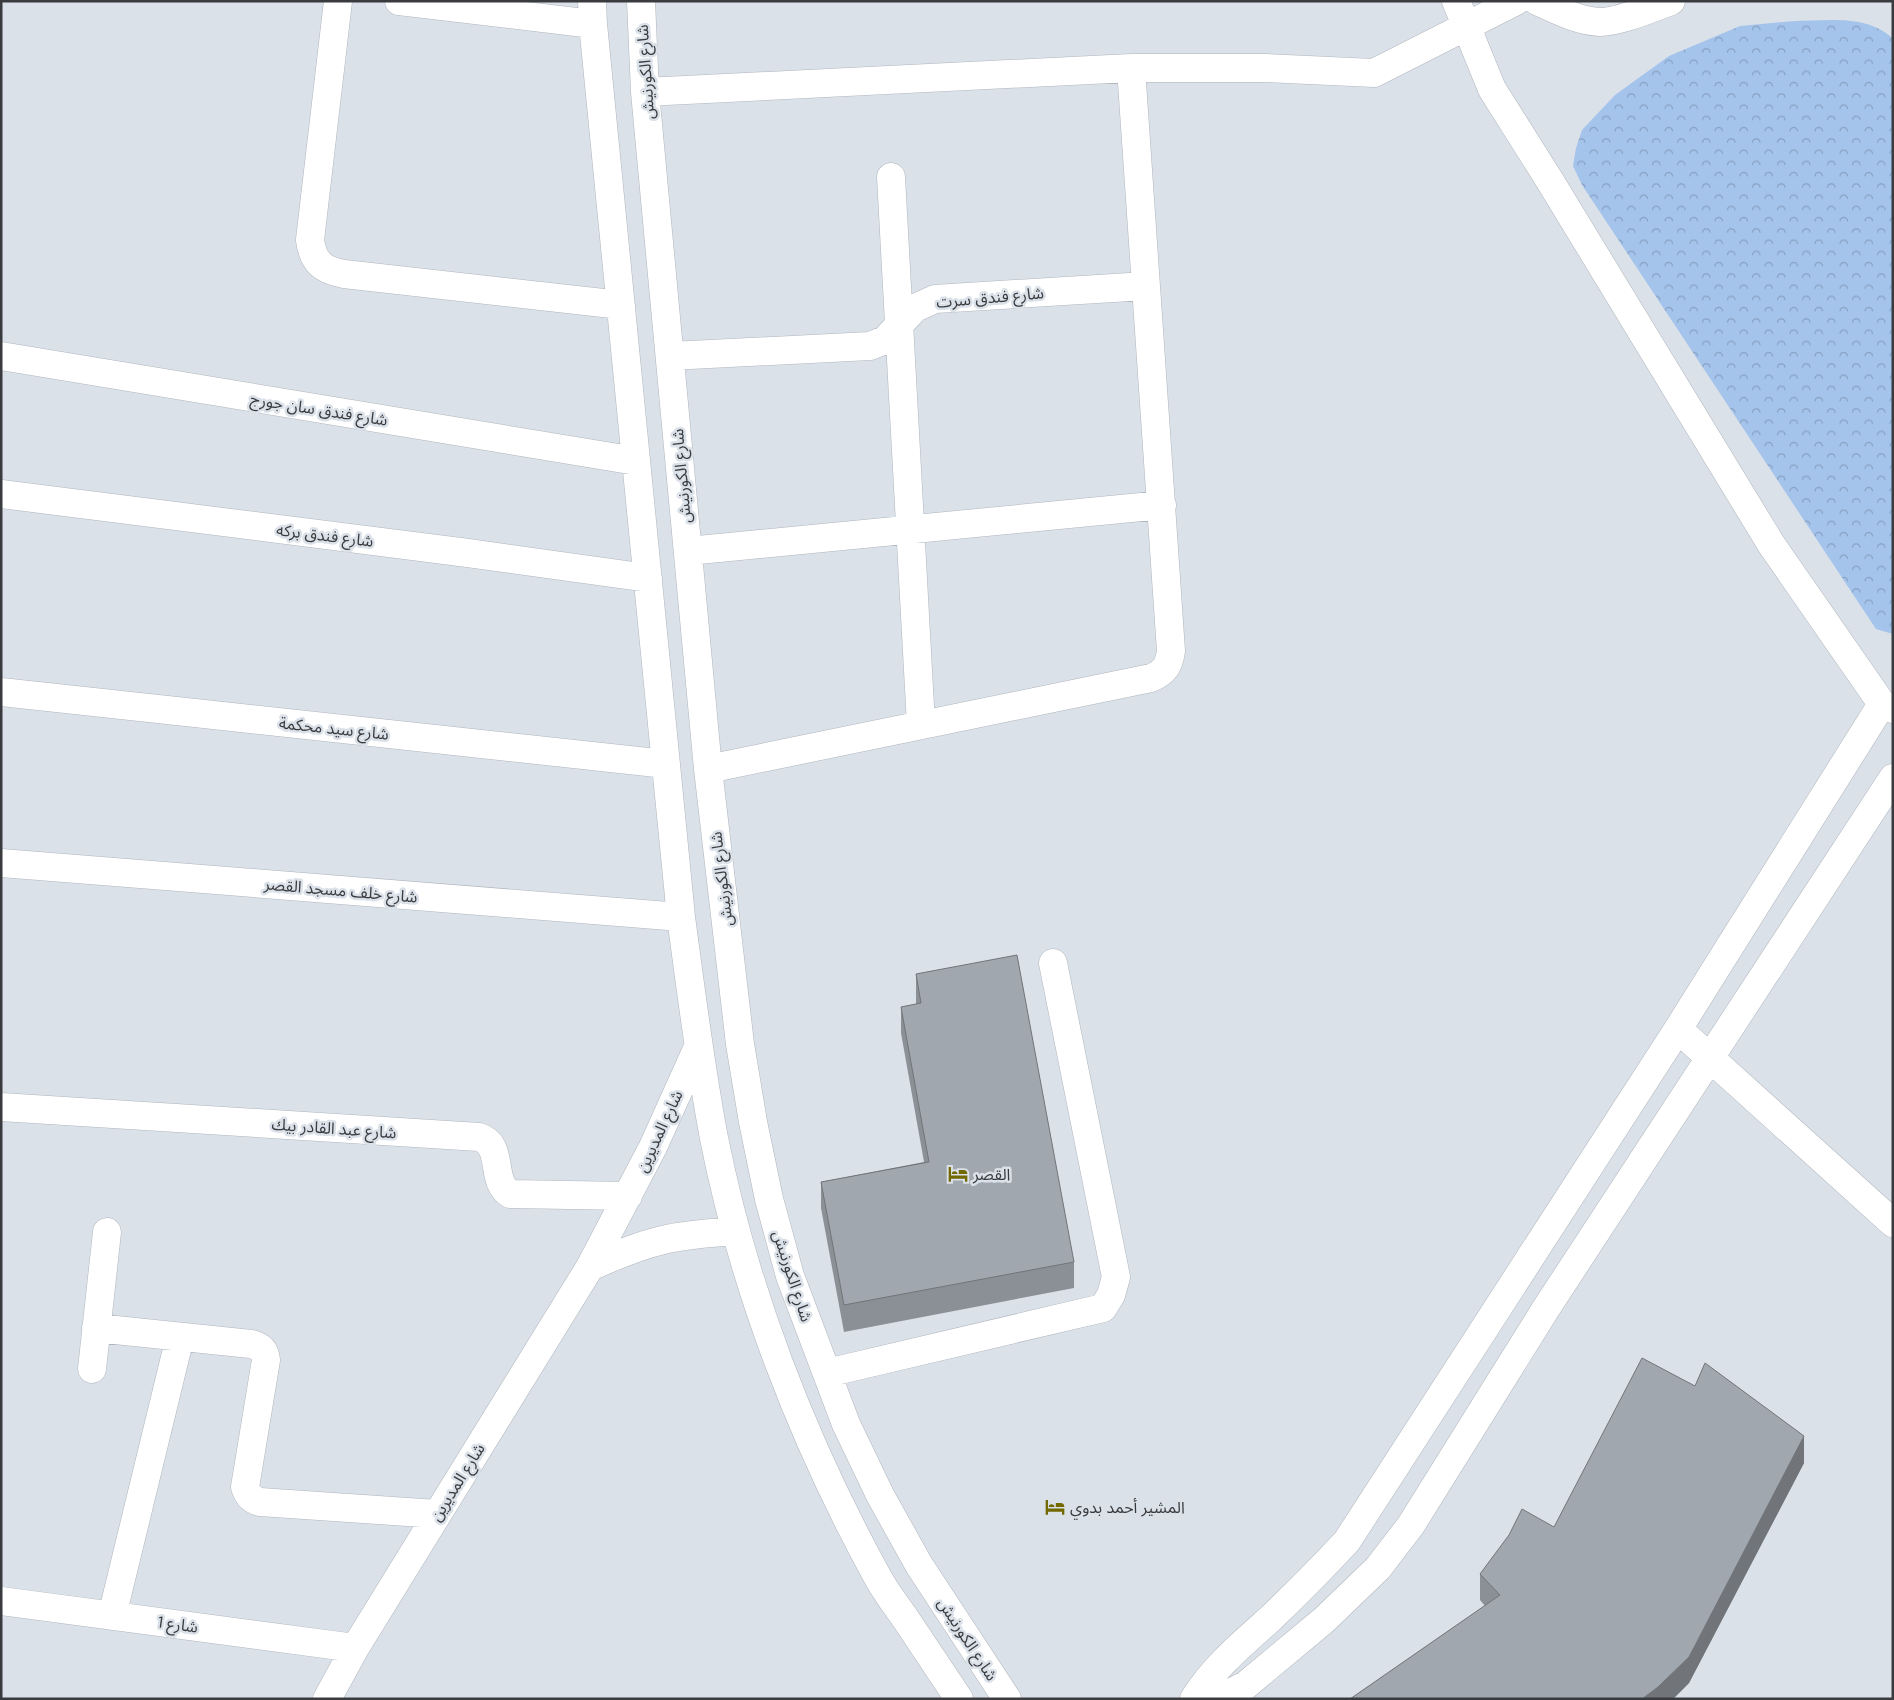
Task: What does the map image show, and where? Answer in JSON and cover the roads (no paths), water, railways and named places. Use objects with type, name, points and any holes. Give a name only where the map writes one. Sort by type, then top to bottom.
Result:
[{"type":"street","points":[[338,1],[310,240],[312,253],[320,264],[331,271],[344,274],[620,305]]},
{"type":"street","points":[[398,1],[593,12],[681,917],[698,1047],[714,1140],[736,1231],[758,1303],[783,1374],[811,1444],[878,1578],[959,1699]]},
{"type":"street","name":"شارع الكورنيش","points":[[641,1],[645,92],[708,770],[740,1044],[752,1122],[769,1199],[790,1276],[846,1424],[880,1495],[919,1565],[1007,1699]]},
{"type":"street","points":[[1194,1699],[1204,1682],[1226,1659],[1310,1582],[1347,1541],[1888,706],[1771,544],[1492,89],[1456,1]]},
{"type":"street","points":[[645,92],[1131,68],[1266,68],[1374,73],[1516,1]]},
{"type":"street","points":[[1537,1],[1578,19],[1601,22],[1627,16],[1671,1]]},
{"type":"street","points":[[708,770],[1151,678],[1161,674],[1169,664],[1171,651],[1162,505],[1131,68]]},
{"type":"street","points":[[891,177],[921,725]]},
{"type":"street","name":"شارع فندق سرت","points":[[670,356],[870,346],[885,340],[916,308],[935,299],[1146,286]]},
{"type":"street","name":"شارع فندق سان جورج","points":[[1,356],[636,461]]},
{"type":"street","name":"شارع فندق بركه","points":[[1,494],[468,553],[648,578]]},
{"type":"street","points":[[688,551],[1162,505]]},
{"type":"street","name":"شارع سيد محكمة","points":[[1,692],[666,764]]},
{"type":"street","points":[[1218,1699],[1246,1685],[1324,1620],[1378,1568],[1411,1525],[1545,1310],[1893,778]]},
{"type":"street","name":"شارع خلف مسجد القصر","points":[[1,863],[681,917]]},
{"type":"street","points":[[827,1373],[1102,1308],[1111,1295],[1116,1277],[1053,963]]},
{"type":"street","points":[[1678,1029],[1893,1223]]},
{"type":"street","name":"شارع المديرين","points":[[327,1699],[355,1648],[590,1267],[657,1139],[698,1047]]},
{"type":"street","name":"شارع عبد القادر بيك","points":[[1,1107],[478,1137],[490,1143],[493,1148],[500,1184],[510,1194],[628,1196]]},
{"type":"street","points":[[590,1267],[626,1251],[663,1240],[702,1233],[736,1231]]},
{"type":"street","points":[[92,1369],[107,1232]]},
{"type":"street","points":[[96,1328],[252,1344],[258,1346],[266,1354],[245,1488],[253,1500],[437,1514]]},
{"type":"street","points":[[112,1616],[180,1337]]},
{"type":"street","name":"شارع 1","points":[[1,1601],[355,1648]]},
{"type":"place","name":"القصر","points":[[958,1174]]},
{"type":"place","name":"المشير أحمد بدوي","points":[[1055,1507]]}]
